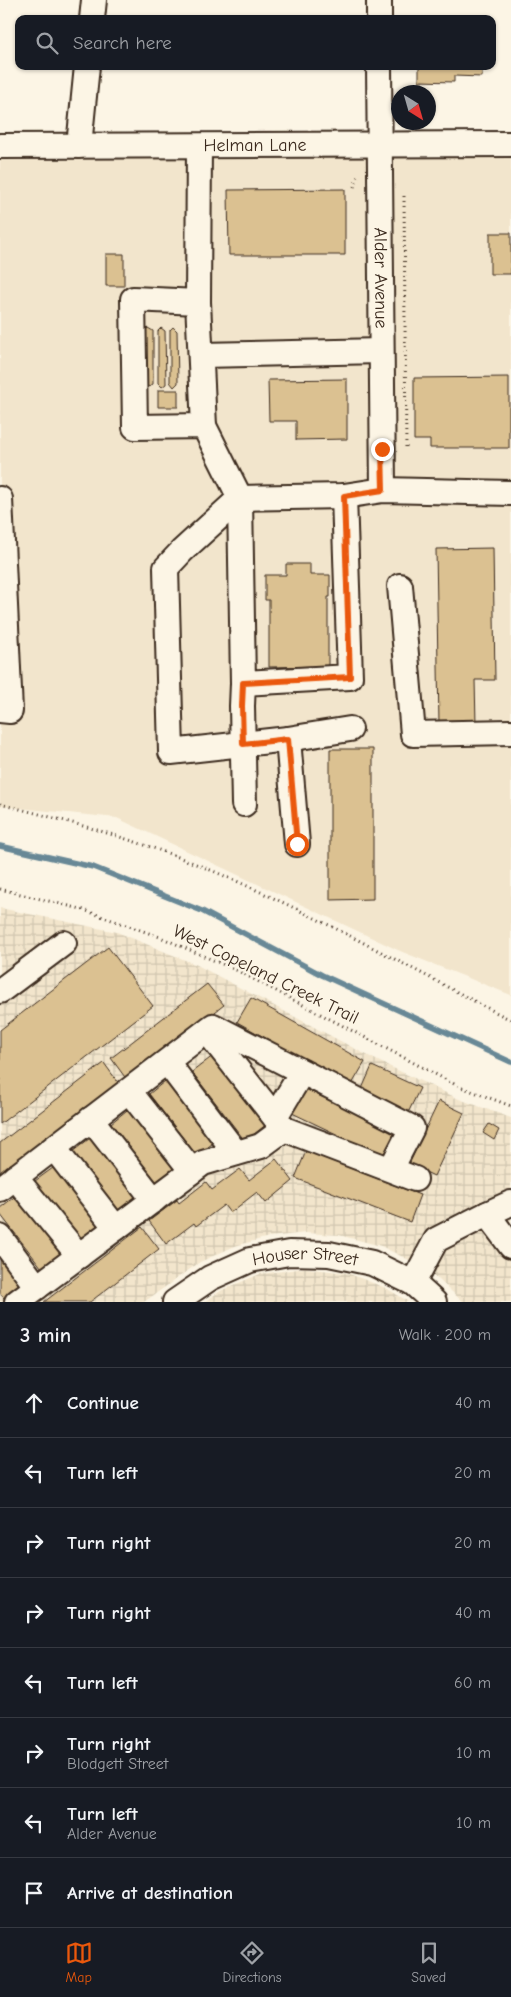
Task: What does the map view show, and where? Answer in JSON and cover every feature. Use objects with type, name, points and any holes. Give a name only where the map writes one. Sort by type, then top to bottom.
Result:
[{"type":"street","points":[[92,15],[94,0]]},
{"type":"street","points":[[379,0],[379,15]]},
{"type":"street","points":[[79,146],[87,70]]},
{"type":"street","name":"Alder Avenue","points":[[379,70],[383,490]]},
{"type":"street","name":"Helman Lane","points":[[0,146],[511,144]]},
{"type":"street","points":[[199,146],[198,302],[204,426],[240,498],[244,804]]},
{"type":"street","points":[[198,302],[133,300],[135,427],[204,426]]},
{"type":"street","points":[[200,355],[381,351]]},
{"type":"street","points":[[350,729],[288,739],[171,752],[166,568],[240,498],[344,496],[383,490],[511,493]]},
{"type":"street","points":[[243,683],[350,677],[344,496]]},
{"type":"street","points":[[0,499],[10,711],[0,710]]},
{"type":"street","points":[[400,586],[413,734],[511,732]]},
{"type":"street","points":[[288,739],[297,844]]},
{"type":"street","points":[[0,991],[64,942]]},
{"type":"street","points":[[79,1256],[8,1183],[213,1026],[412,1128],[391,1169]]},
{"type":"street","points":[[207,1031],[279,1123],[415,1179]]},
{"type":"street","points":[[167,1062],[236,1153]]},
{"type":"street","points":[[17,1302],[203,1163],[261,1146],[279,1123],[302,1072]]},
{"type":"street","points":[[129,1090],[192,1171]]},
{"type":"street","points":[[91,1119],[154,1200]]},
{"type":"street","points":[[54,1148],[116,1228]]},
{"type":"street","points":[[413,1283],[436,1240],[511,1204]]},
{"type":"street","points":[[487,1214],[511,1246]]},
{"type":"street","points":[[0,1237],[37,1287]]},
{"type":"street","name":"Houser Street","points":[[178,1301],[210,1278],[250,1260],[289,1253],[329,1254],[372,1263],[413,1283],[434,1302]]},
{"type":"path","points":[[354,187],[359,174]]},
{"type":"path","points":[[404,196],[406,450]]},
{"type":"path","points":[[0,804],[74,823],[168,854],[239,883],[274,898],[511,1020]]},
{"type":"path","name":"West Copeland Creek Trail","points":[[0,889],[81,909],[160,937],[238,971],[458,1086],[511,1106]]},
{"type":"shaded area","points":[[511,154],[511,995],[400,951],[117,818],[0,806],[0,156]]},
{"type":"shaded area","points":[[0,908],[117,932],[197,965],[378,1061],[459,1099],[511,1118],[511,1302],[463,1302],[438,1279],[411,1261],[381,1246],[339,1235],[306,1233],[269,1237],[235,1246],[200,1262],[144,1302],[0,1302]]},
{"type":"shaded area","points":[[305,1268],[347,1273],[386,1288],[409,1302],[204,1302],[222,1290],[260,1274]]},
{"type":"building","points":[[419,70],[482,70],[482,77],[454,76],[454,82],[419,81]]},
{"type":"building","points":[[345,189],[345,255],[229,255],[228,190]]},
{"type":"building","points":[[490,233],[511,233],[511,274],[490,274]]},
{"type":"building","points":[[106,254],[124,254],[124,286],[106,286]]},
{"type":"building","points":[[173,327],[177,331],[178,383],[174,387],[170,382],[170,330]]},
{"type":"building","points":[[148,328],[153,331],[153,384],[149,387],[146,385],[145,331]]},
{"type":"building","points":[[161,328],[165,331],[166,384],[162,387],[158,383],[158,331]]},
{"type":"building","points":[[509,377],[509,448],[430,448],[430,440],[414,440],[414,378]]},
{"type":"building","points":[[347,379],[347,439],[296,440],[296,421],[269,421],[268,380]]},
{"type":"building","points":[[158,390],[178,390],[178,407],[158,407]]},
{"type":"building","points":[[493,548],[495,680],[475,680],[476,724],[439,724],[436,549]]},
{"type":"building","points":[[286,564],[310,564],[310,575],[330,575],[330,597],[328,597],[328,666],[269,667],[269,600],[265,600],[265,575],[286,575]]},
{"type":"building","points":[[330,749],[373,749],[373,899],[330,900]]},
{"type":"building","points":[[108,947],[153,1006],[0,1124],[0,1030]]},
{"type":"building","points":[[207,984],[224,1005],[127,1080],[111,1058]]},
{"type":"building","points":[[251,998],[365,1062],[351,1086],[237,1022]]},
{"type":"building","points":[[214,1055],[267,1124],[245,1141],[192,1072]]},
{"type":"building","points":[[104,1063],[120,1085],[0,1178],[0,1143]]},
{"type":"building","points":[[372,1066],[420,1088],[408,1113],[361,1091]]},
{"type":"building","points":[[170,1077],[218,1139],[197,1156],[149,1094]]},
{"type":"building","points":[[303,1088],[399,1133],[387,1158],[292,1113]]},
{"type":"building","points":[[439,1101],[464,1113],[434,1176],[409,1164]]},
{"type":"building","points":[[132,1106],[180,1168],[159,1185],[111,1123]]},
{"type":"building","points":[[489,1124],[499,1130],[494,1140],[483,1133]]},
{"type":"building","points":[[94,1135],[142,1197],[120,1214],[72,1152]]},
{"type":"building","points":[[306,1151],[420,1195],[410,1222],[295,1178]]},
{"type":"building","points":[[276,1159],[293,1181],[266,1203],[257,1192],[230,1213],[224,1205],[196,1226],[194,1223],[166,1244],[149,1221],[177,1200],[179,1203],[206,1182],[212,1190],[240,1169],[249,1180]]},
{"type":"building","points":[[57,1165],[104,1227],[83,1243],[35,1181]]},
{"type":"building","points":[[18,1194],[66,1256],[45,1272],[0,1214],[0,1208]]},
{"type":"building","points":[[142,1227],[159,1249],[90,1302],[44,1302]]},
{"type":"building","points":[[0,1249],[28,1285],[7,1302],[0,1293]]},
{"type":"waterway","points":[[0,846],[93,867],[202,911],[322,975],[511,1062]]},
{"type":"route","points":[[297,844],[288,739],[243,744],[243,683],[350,677],[344,496],[383,490],[382,449]]}]
